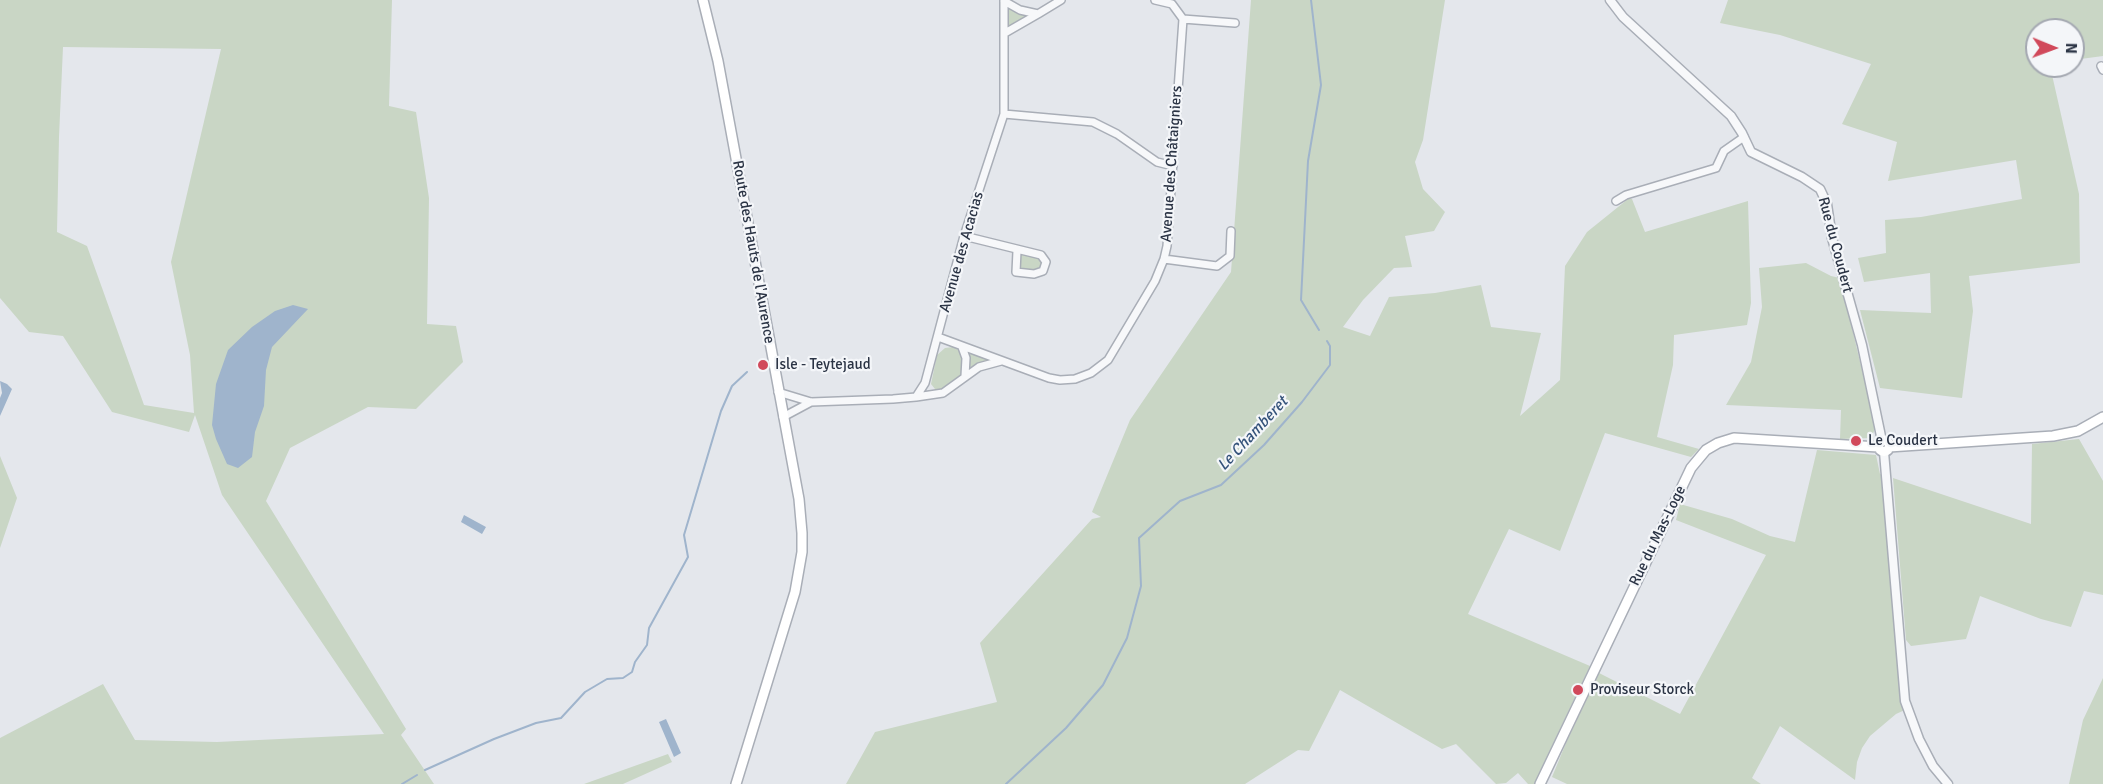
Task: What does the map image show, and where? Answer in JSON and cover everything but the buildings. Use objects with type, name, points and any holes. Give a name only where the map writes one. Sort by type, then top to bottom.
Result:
[{"type":"main road","name":"Route des Hauts de l'Aurence","points":[[703,0],[718,61],[799,498],[802,533],[801,561],[795,592],[736,784]]},
{"type":"main road","name":"Rue du Mas-Loge","points":[[1540,784],[1691,468],[1706,450],[1734,438],[1883,447],[2053,436],[2078,431],[2103,417]]},
{"type":"street","points":[[1004,0],[1020,10],[1038,14]]},
{"type":"street","name":"Avenue des Acacias","points":[[916,398],[925,383],[964,236],[1004,114],[1004,0]]},
{"type":"street","points":[[1005,33],[1061,0]]},
{"type":"street","points":[[1155,0],[1172,4],[1183,19],[1235,23]]},
{"type":"street","name":"Rue du Coudert","points":[[1610,0],[1623,17],[1731,117],[1751,152],[1802,177],[1820,189],[1825,198],[1832,238],[1862,345],[1883,447],[1905,701],[1919,739],[1934,766],[1948,784]]},
{"type":"street","name":"Avenue des Châtaigniers","points":[[938,337],[1060,380],[1075,379],[1091,373],[1108,360],[1155,281],[1164,259],[1183,19]]},
{"type":"street","points":[[1004,114],[1093,122],[1117,134],[1157,162],[1173,166]]},
{"type":"street","points":[[1616,201],[1626,195],[1716,168],[1724,151],[1744,137]]},
{"type":"street","points":[[1164,259],[1217,266],[1230,256],[1232,231]]},
{"type":"street","points":[[964,236],[1041,255],[1046,262],[1043,271],[1034,274],[1016,272],[1017,250]]},
{"type":"street","points":[[962,347],[966,358],[965,376]]},
{"type":"street","points":[[778,392],[811,402],[916,398],[943,393],[979,367],[1001,361]]},
{"type":"street","points":[[783,417],[811,402]]},
{"type":"green space","points":[[0,0],[392,0],[389,106],[416,112],[429,198],[427,324],[456,326],[463,362],[416,409],[368,407],[290,448],[266,501],[406,729],[401,735],[434,784],[0,784],[0,738],[103,684],[135,740],[217,742],[384,734],[222,495],[195,415],[189,432],[112,412],[63,336],[29,332],[0,298]],"holes":[[[63,47],[221,49],[171,262],[190,355],[194,413],[144,405],[87,246],[57,232]]]},
{"type":"green space","points":[[1251,0],[1445,0],[1423,140],[1415,162],[1423,189],[1445,212],[1434,231],[1405,236],[1412,267],[1394,268],[1363,300],[1343,327],[1370,336],[1389,297],[1435,293],[1481,285],[1491,327],[1541,333],[1520,416],[1560,380],[1565,266],[1587,232],[1628,199],[1632,199],[1645,232],[1748,201],[1751,303],[1747,325],[1674,335],[1673,365],[1657,437],[1699,449],[1691,457],[1605,433],[1560,551],[1509,529],[1468,614],[1590,666],[1534,784],[1528,784],[1518,773],[1506,783],[1496,784],[1456,744],[1442,749],[1340,690],[1309,751],[1298,750],[1245,784],[846,784],[875,732],[997,702],[980,643],[1092,519],[1101,517],[1092,512],[1130,420],[1231,272]]},
{"type":"green space","points":[[1728,0],[2103,0],[2103,56],[2085,58],[2085,18],[2025,18],[2025,78],[2053,78],[2079,194],[2080,263],[1969,276],[1973,311],[1962,398],[1880,388],[1860,310],[1931,313],[1930,273],[1864,282],[1858,258],[1886,253],[1885,220],[1921,217],[2022,199],[2016,160],[1888,181],[1897,142],[1842,124],[1871,64],[1780,35],[1720,23]]},
{"type":"green space","points":[[1004,1],[1038,14],[1005,33]]},
{"type":"green space","points":[[1017,251],[1041,255],[1046,262],[1043,271],[1016,272]]},
{"type":"green space","points":[[1806,263],[1831,276],[1840,278],[1873,416],[1875,429],[1871,438],[1840,439],[1841,410],[1726,405],[1751,362],[1762,307],[1759,268]]},
{"type":"green space","points":[[953,347],[961,351],[963,356],[962,375],[941,390],[935,389],[931,384],[937,355],[945,348]]},
{"type":"green space","points":[[962,347],[1001,361],[965,376]]},
{"type":"green space","points":[[2079,439],[2103,481],[2103,595],[2084,591],[2071,627],[2041,619],[1980,596],[1966,639],[1911,646],[1906,640],[1893,478],[2031,524],[2032,444]]},
{"type":"green space","points":[[1817,450],[1876,455],[1880,474],[1886,475],[1907,709],[1896,714],[1870,736],[1857,762],[1855,780],[1780,726],[1752,778],[1761,784],[1567,784],[1552,777],[1599,673],[1680,714],[1766,555],[1676,520],[1680,504],[1732,519],[1770,536],[1795,542]]},
{"type":"green space","points":[[0,456],[17,498],[0,548]]},
{"type":"green space","points":[[2103,678],[2103,784],[2069,784],[2083,720]]},
{"type":"green space","points":[[668,754],[672,762],[623,784],[584,784]]},
{"type":"water","points":[[293,305],[308,309],[272,347],[266,370],[264,406],[255,432],[252,457],[238,468],[227,464],[212,425],[216,384],[228,350],[252,327],[275,311]]},
{"type":"water","points":[[0,381],[12,389],[0,416],[2,393]]},
{"type":"water","points":[[464,515],[486,527],[482,534],[461,522]]},
{"type":"water","points":[[666,719],[681,753],[674,757],[659,722]]},
{"type":"waterway","name":"Le Chamberet","points":[[1311,0],[1321,85],[1308,161],[1301,300],[1319,330]]},
{"type":"waterway","name":"Le Chamberet","points":[[1006,784],[1066,728],[1103,685],[1127,638],[1141,586],[1139,538],[1180,501],[1221,485],[1264,445],[1302,402],[1330,365],[1330,346],[1327,341]]},
{"type":"waterway","points":[[425,770],[494,739],[536,723],[561,718],[585,692],[607,679],[623,678],[632,672],[635,662],[647,645],[649,628],[688,557],[684,535],[721,411],[732,386],[747,372]]},
{"type":"waterway","points":[[402,784],[417,775]]},
{"type":"place","name":"Isle - Teytejaud","points":[[763,365]]},
{"type":"place","name":"Le Coudert","points":[[1856,441]]},
{"type":"place","name":"Proviseur Storck","points":[[1578,690]]}]
